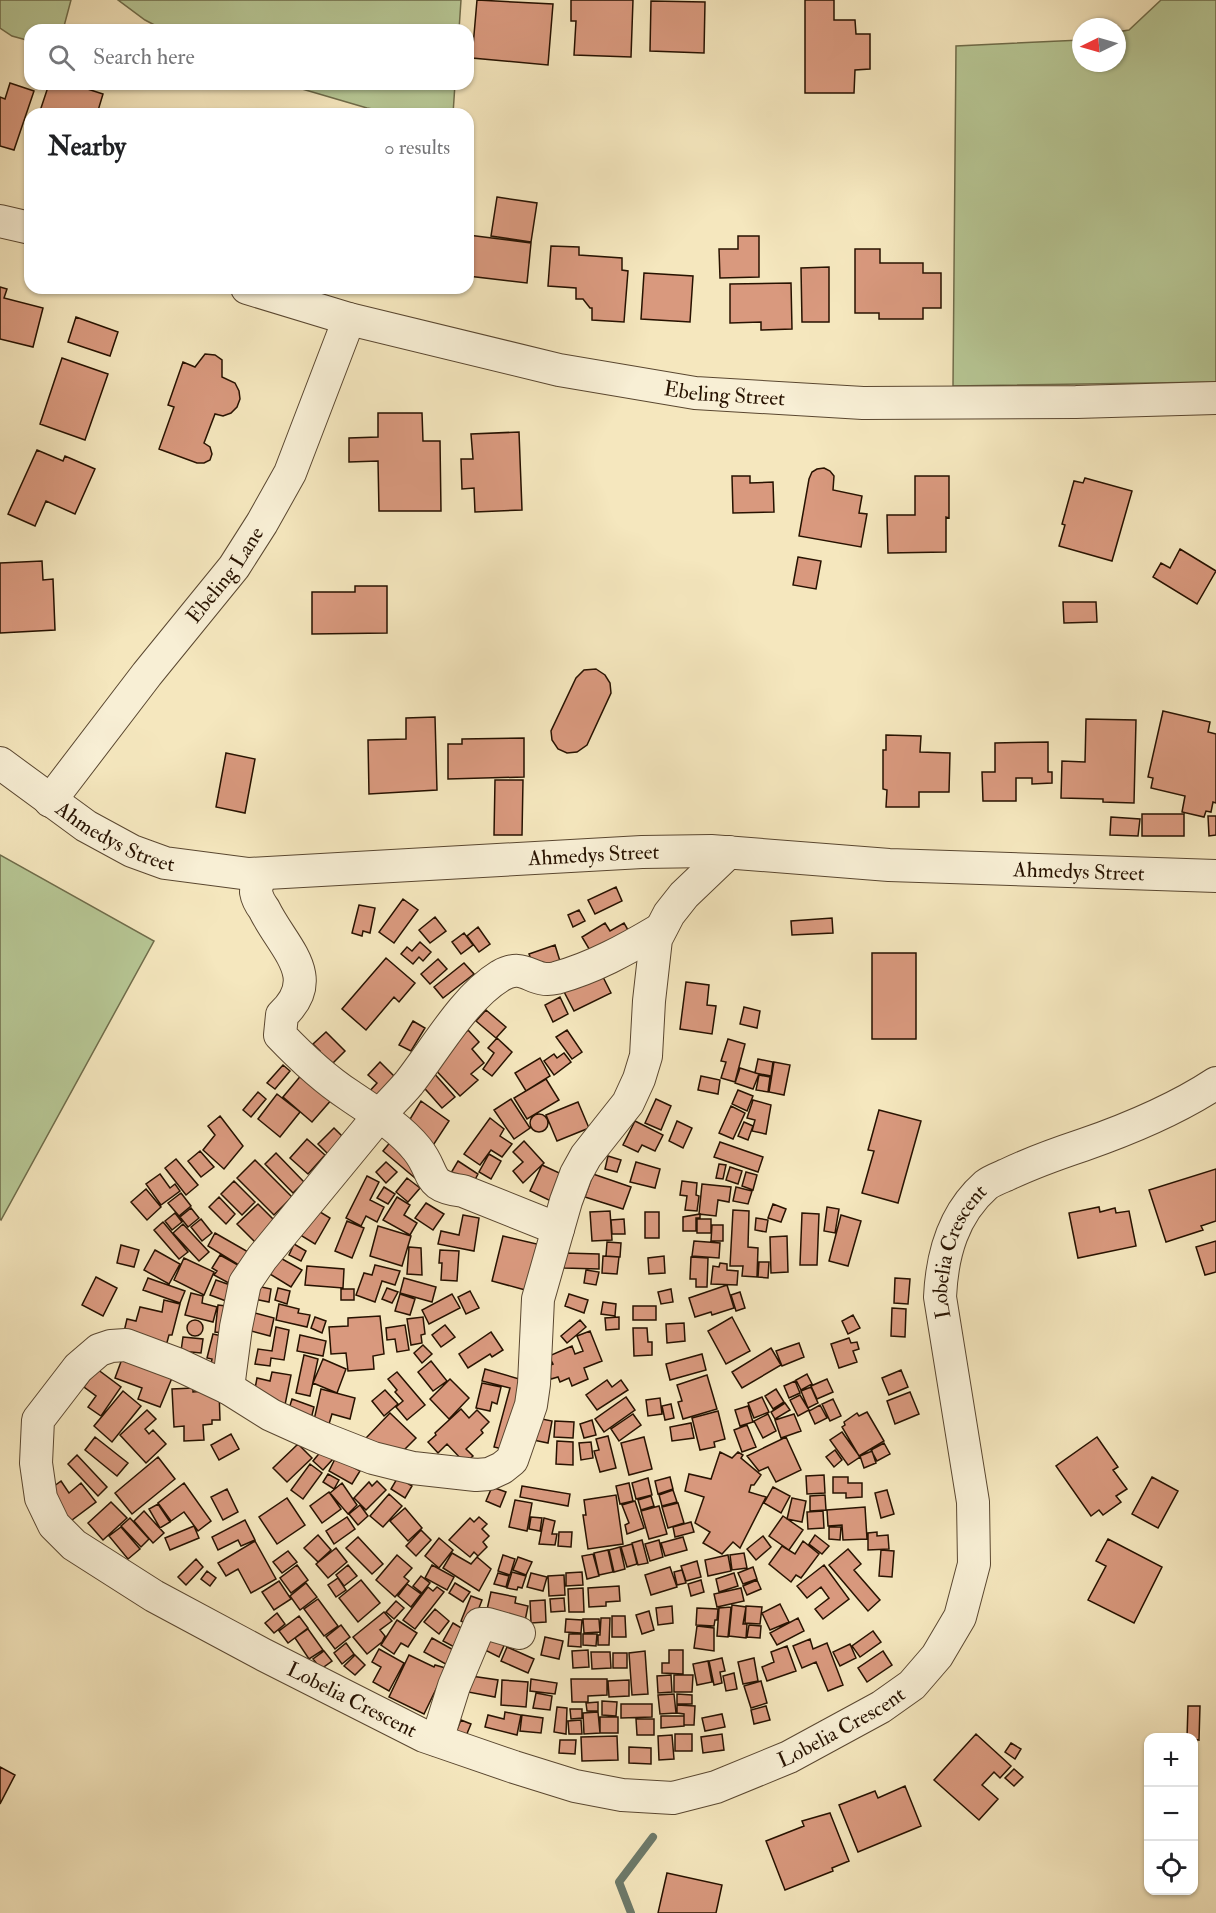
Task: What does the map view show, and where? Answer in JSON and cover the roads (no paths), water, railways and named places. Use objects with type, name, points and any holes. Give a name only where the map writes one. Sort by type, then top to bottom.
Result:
[{"type":"street","points":[[0,221],[24,227]]},
{"type":"street","name":"Ebeling Street","points":[[267,294],[349,319],[559,370],[695,393],[863,403],[1076,402],[1216,398]]},
{"type":"street","name":"Ebeling Lane","points":[[50,801],[147,674],[234,567],[262,523],[291,473],[349,319]]},
{"type":"street","name":"Ahmedys Street","points":[[0,763],[86,826],[132,851],[165,862],[218,871],[260,874],[642,852],[729,852],[889,865],[1216,876]]},
{"type":"street","points":[[659,930],[613,956],[554,978],[541,979],[522,970],[516,970],[497,978],[472,999],[408,1084],[262,1258],[245,1283],[236,1327],[228,1388],[271,1415],[373,1458],[413,1468],[455,1474],[489,1474],[512,1460],[531,1405],[538,1299],[576,1174],[586,1156],[628,1103],[646,1056],[653,952],[659,930],[684,895],[729,852]]},
{"type":"street","points":[[260,874],[256,892],[272,926],[295,961],[301,979],[299,993],[290,1008],[282,1015],[280,1035],[304,1061],[348,1095],[380,1115],[417,1149],[434,1182],[448,1190],[463,1191],[558,1229]]},
{"type":"street","name":"Lobelia Crescent","points":[[228,1388],[177,1364],[126,1346],[111,1346],[99,1350],[78,1368],[38,1420],[36,1463],[41,1498],[54,1525],[74,1545],[154,1596],[424,1736],[575,1786],[622,1795],[673,1797],[716,1787],[789,1757],[881,1707],[912,1685],[937,1656],[960,1617],[974,1564],[973,1502],[940,1297],[941,1271],[947,1246],[955,1224],[973,1198],[988,1184],[1035,1161],[1168,1112],[1216,1083]]},
{"type":"street","points":[[437,1740],[454,1686],[480,1624],[519,1633]]},
{"type":"waterway","points":[[631,1913],[619,1882],[653,1837]]}]
